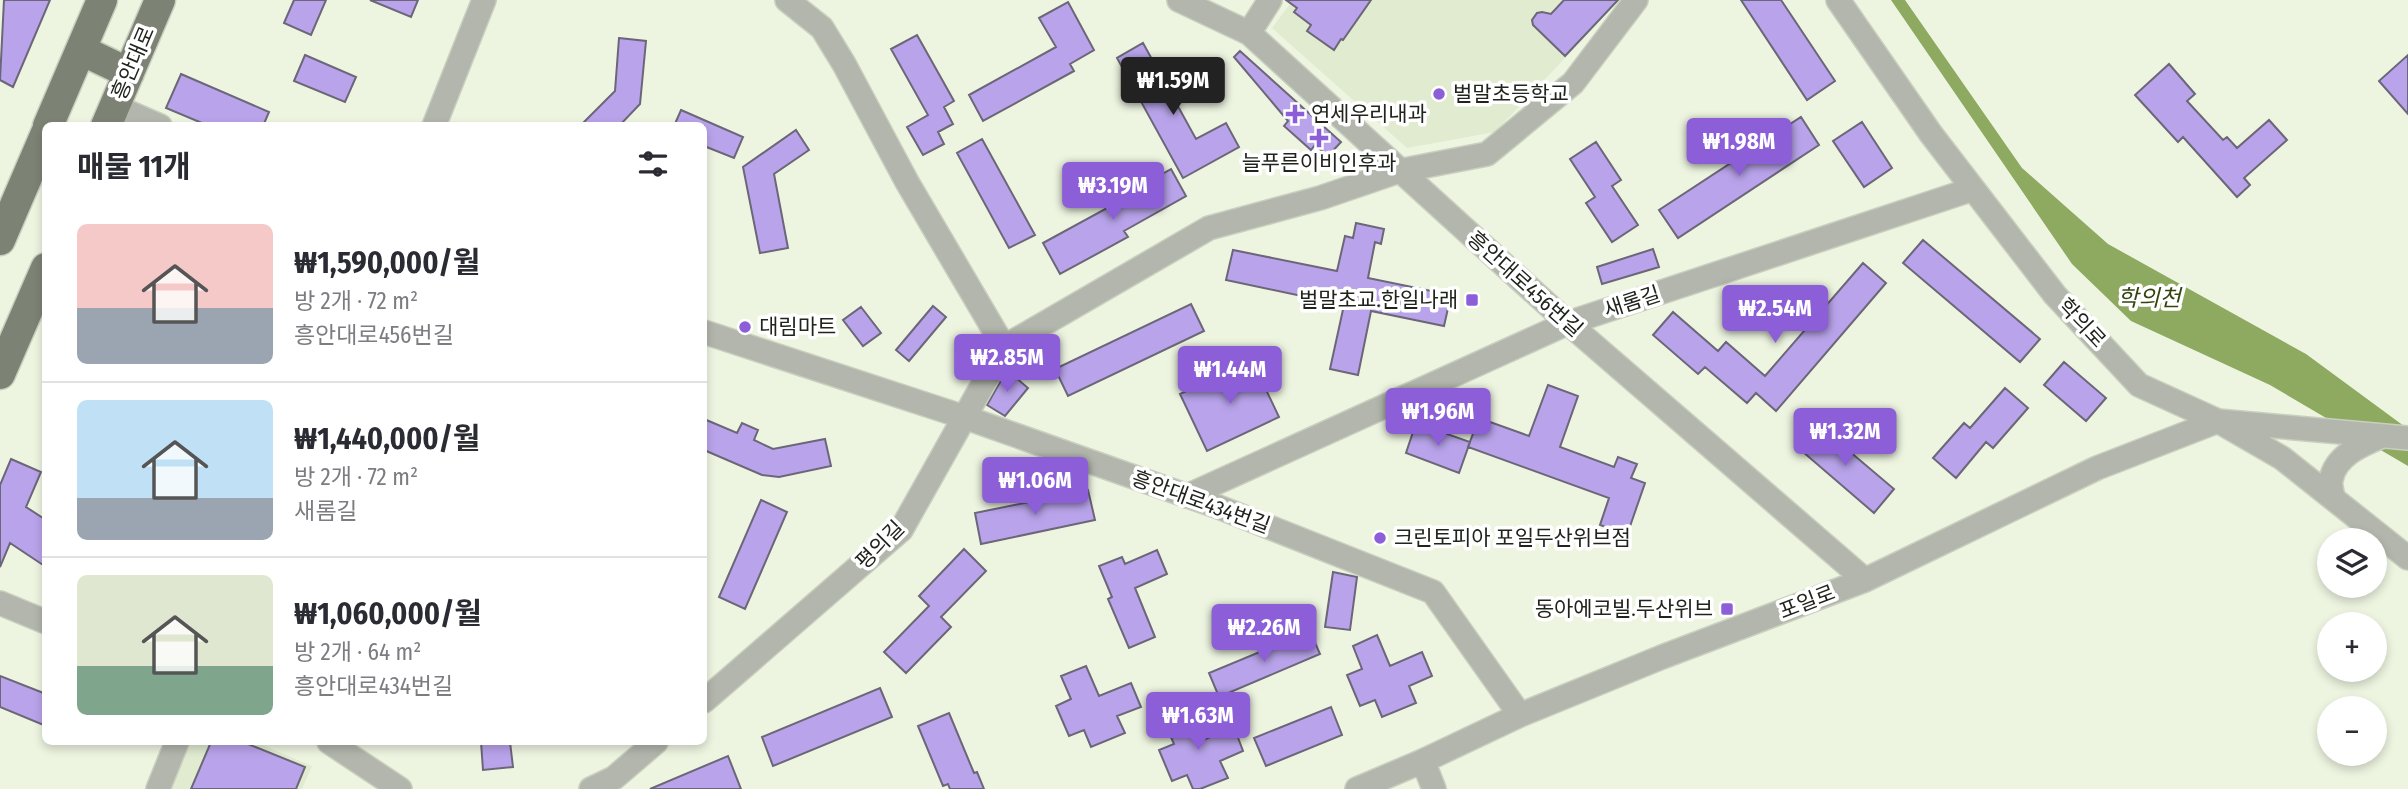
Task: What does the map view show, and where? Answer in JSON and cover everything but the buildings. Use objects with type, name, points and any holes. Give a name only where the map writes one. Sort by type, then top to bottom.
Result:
[{"type":"main road","points":[[52,122],[102,0]]},
{"type":"main road","name":"흥안대로","points":[[110,116],[160,0]]},
{"type":"main road","points":[[81,50],[129,73]]},
{"type":"main road","points":[[1,233],[42,145]]},
{"type":"main road","points":[[0,374],[42,277]]},
{"type":"street","points":[[436,122],[484,0]]},
{"type":"street","points":[[787,0],[822,28],[907,182],[1004,347],[1209,228],[1320,198],[1399,171],[1487,155],[1573,83],[1636,0]]},
{"type":"street","name":"흥안대로456번길","points":[[1179,0],[1249,33],[1568,323],[1865,580]]},
{"type":"street","points":[[1249,33],[1270,0]]},
{"type":"street","name":"학의로","points":[[1838,0],[1931,134],[2055,295],[2139,385],[2218,421],[2332,488],[2408,558]]},
{"type":"street","points":[[110,116],[140,122]]},
{"type":"street","name":"새롬길","points":[[1187,496],[1568,323],[1973,189]]},
{"type":"street","name":"흥안대로434번길","points":[[707,333],[964,417],[1187,496],[1433,592],[1520,716]]},
{"type":"street","name":"평의길","points":[[707,698],[901,530],[1004,347]]},
{"type":"street","name":"포일로","points":[[1357,789],[1520,716],[1662,657],[1865,580],[2097,468],[2218,421],[2408,438]]},
{"type":"street","points":[[2332,488],[2338,466],[2353,449],[2382,436]]},
{"type":"street","points":[[0,603],[42,620]]},
{"type":"street","points":[[158,789],[176,745]]},
{"type":"street","points":[[334,745],[400,789]]},
{"type":"street","points":[[591,789],[614,778],[652,745]]},
{"type":"street","points":[[1423,761],[1434,789]]},
{"type":"shaded area","name":"벌말초등학교","points":[[1293,0],[1620,0],[1495,132],[1407,148],[1272,28]]},
{"type":"shaded area","points":[[183,745],[262,745],[312,766],[302,789],[168,789]]},
{"type":"water","name":"학의천","points":[[1891,0],[1905,0],[2022,168],[2108,244],[2306,354],[2408,429],[2408,466],[2270,385],[2131,321],[2072,264]]},
{"type":"place","name":"벌말초등학교","points":[[1439,94]]},
{"type":"place","name":"연세우리내과","points":[[1295,114]]},
{"type":"place","name":"늘푸른이비인후과","points":[[1319,138]]},
{"type":"place","name":"벌말초교.한일나래","points":[[1472,300]]},
{"type":"place","name":"대림마트","points":[[745,327]]},
{"type":"place","name":"크린토피아 포일두산위브점","points":[[1380,538]]},
{"type":"place","name":"동아에코빌.두산위브","points":[[1727,609]]}]
